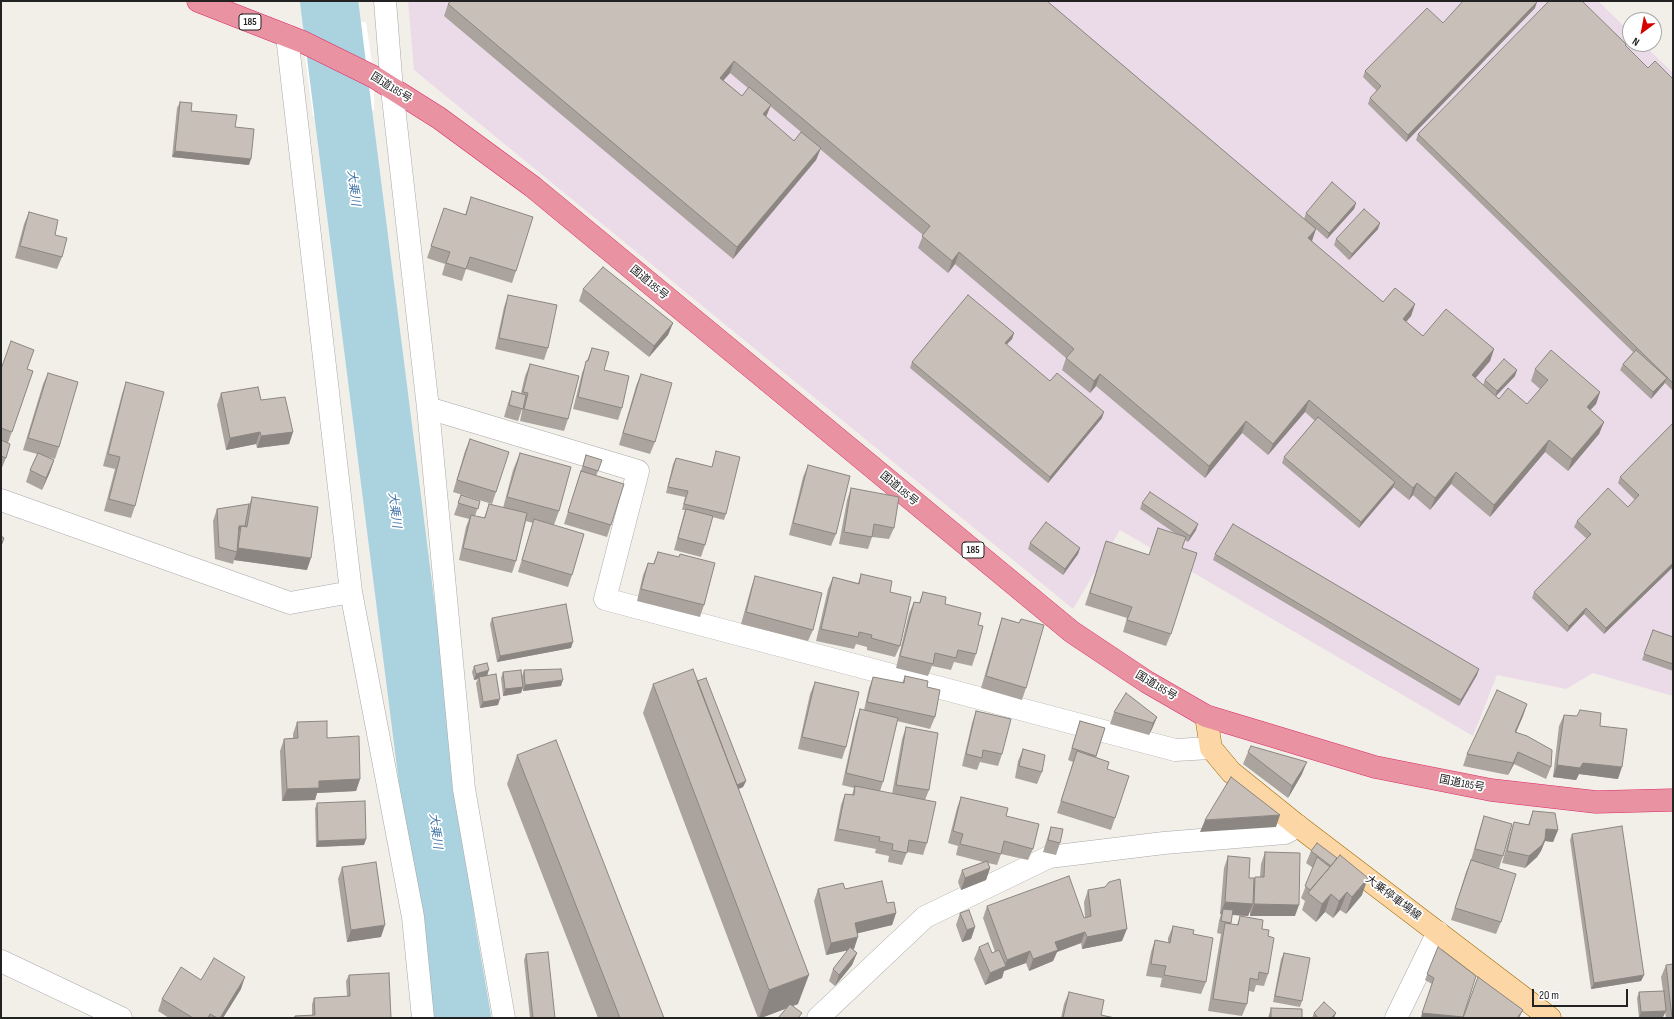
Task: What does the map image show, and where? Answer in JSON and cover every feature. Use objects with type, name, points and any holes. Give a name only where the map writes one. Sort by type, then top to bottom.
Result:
[{"type":"highway","name":"国道185号","points":[[198,1],[295,39],[374,77],[439,118],[533,187],[1072,632],[1147,682],[1206,716],[1375,767],[1491,790],[1596,802],[1673,800]]},
{"type":"main road","points":[[1206,716],[1211,748]]},
{"type":"main road","name":"大乗停車場線","points":[[1211,748],[1231,772],[1298,826],[1550,1018]]},
{"type":"street","points":[[385,1],[392,89],[428,408],[464,789],[504,1018]]},
{"type":"street","points":[[295,39],[351,592],[413,917],[423,1018]]},
{"type":"street","points":[[428,408],[638,471],[606,599],[1175,750],[1211,748]]},
{"type":"street","points":[[1,500],[290,602],[351,592]]},
{"type":"street","points":[[818,1018],[925,917],[1049,857],[1164,843],[1285,833],[1298,826]]},
{"type":"street","points":[[1396,1018],[1438,932]]},
{"type":"street","points":[[1,961],[121,1018]]},
{"type":"shaded area","points":[[408,1],[1598,1],[1622,24],[1622,52],[1651,52],[1673,73],[1673,696],[1593,673],[1566,689],[1497,675],[1473,736],[1120,530],[1073,609],[414,70]]},
{"type":"pier","points":[[366,22],[374,77],[374,110],[313,116],[303,42],[303,25]]},
{"type":"building","points":[[451,1],[1047,1],[1316,229],[1308,238],[1383,302],[1395,288],[1415,304],[1403,319],[1423,336],[1446,309],[1494,349],[1472,375],[1499,399],[1508,388],[1527,404],[1548,380],[1535,369],[1551,350],[1600,392],[1587,407],[1604,422],[1572,459],[1549,440],[1494,505],[1456,472],[1435,498],[1417,483],[1413,488],[1309,400],[1273,444],[1246,421],[1209,466],[1100,374],[1094,381],[1066,358],[1074,349],[959,252],[952,261],[922,236],[930,226],[734,61],[720,78],[742,96],[749,87],[771,105],[763,114],[794,141],[801,132],[821,148],[737,247],[448,4]]},
{"type":"building","points":[[1463,1],[1537,2],[1408,135],[1370,98],[1381,86],[1365,71],[1427,8],[1443,23]]},
{"type":"building","points":[[1549,1],[1582,1],[1622,40],[1622,52],[1632,52],[1648,68],[1655,61],[1673,79],[1673,383],[1418,134]]},
{"type":"building","points":[[180,102],[192,103],[191,111],[237,115],[235,127],[254,129],[251,159],[175,151]]},
{"type":"building","points":[[1332,182],[1356,203],[1329,233],[1306,213]]},
{"type":"building","points":[[471,197],[533,217],[516,271],[470,257],[466,269],[446,263],[450,252],[431,246],[444,208],[466,215]]},
{"type":"building","points":[[1364,209],[1380,223],[1352,254],[1336,239]]},
{"type":"building","points":[[29,212],[58,220],[55,235],[67,238],[62,257],[20,246]]},
{"type":"building","points":[[603,267],[673,323],[654,346],[583,289]]},
{"type":"building","points":[[508,295],[557,305],[548,348],[499,338]]},
{"type":"building","points":[[968,295],[1014,333],[1005,343],[1050,381],[1057,373],[1104,412],[1050,477],[912,362]]},
{"type":"building","points":[[11,341],[34,350],[27,369],[33,371],[12,432],[1,428],[1,369]]},
{"type":"building","points":[[592,348],[609,352],[604,370],[629,376],[622,408],[578,397],[586,361],[588,361]]},
{"type":"building","points":[[1636,350],[1667,378],[1653,392],[1623,364]]},
{"type":"building","points":[[1504,359],[1517,370],[1497,391],[1485,380]]},
{"type":"building","points":[[530,364],[579,376],[568,419],[524,409],[528,393],[523,392]]},
{"type":"building","points":[[48,373],[78,382],[59,447],[28,438]]},
{"type":"building","points":[[641,374],[672,383],[655,442],[623,433]]},
{"type":"building","points":[[126,382],[164,392],[135,506],[109,499],[120,457],[108,454]]},
{"type":"building","points":[[258,387],[261,400],[285,397],[293,432],[261,436],[260,432],[230,438],[221,393]]},
{"type":"building","points":[[512,391],[526,395],[523,409],[509,405]]},
{"type":"building","points":[[1318,417],[1395,482],[1361,522],[1284,457]]},
{"type":"building","points":[[1673,423],[1673,563],[1606,628],[1586,608],[1569,626],[1534,592],[1591,534],[1577,521],[1608,488],[1628,507],[1639,495],[1620,477]]},
{"type":"building","points":[[470,439],[509,452],[496,492],[457,480]]},
{"type":"building","points":[[1,440],[10,444],[6,458],[1,456]]},
{"type":"building","points":[[716,451],[740,457],[726,514],[684,504],[688,491],[668,487],[676,458],[712,467]]},
{"type":"building","points":[[38,453],[54,460],[46,478],[30,470]]},
{"type":"building","points":[[520,453],[571,467],[559,511],[507,497]]},
{"type":"building","points":[[586,455],[602,460],[598,471],[583,466]]},
{"type":"building","points":[[808,465],[850,476],[836,534],[793,523]]},
{"type":"building","points":[[581,471],[624,484],[611,525],[568,512]]},
{"type":"building","points":[[851,488],[899,497],[894,528],[874,524],[872,537],[844,532]]},
{"type":"building","points":[[1150,492],[1198,524],[1190,536],[1142,503]]},
{"type":"building","points":[[461,495],[480,501],[478,509],[458,503]]},
{"type":"building","points":[[252,497],[318,507],[311,558],[238,548],[241,526],[247,527]]},
{"type":"building","points":[[249,504],[245,526],[239,526],[237,552],[219,547],[217,509]]},
{"type":"building","points":[[489,504],[527,513],[516,561],[463,548],[471,515],[485,518]]},
{"type":"building","points":[[686,509],[713,516],[705,545],[678,538]]},
{"type":"building","points":[[534,519],[584,534],[572,575],[522,560]]},
{"type":"building","points":[[1046,522],[1080,548],[1065,569],[1030,543]]},
{"type":"building","points":[[1233,524],[1479,669],[1461,700],[1215,554]]},
{"type":"building","points":[[1158,528],[1186,537],[1182,548],[1197,553],[1171,634],[1127,620],[1132,607],[1090,593],[1106,541],[1149,555]]},
{"type":"building","points":[[1,536],[4,538],[1,546]]},
{"type":"building","points":[[658,552],[679,557],[680,554],[715,563],[704,605],[641,589],[648,563],[654,564]]},
{"type":"building","points":[[861,574],[892,581],[890,592],[911,597],[900,646],[871,638],[872,635],[859,632],[858,637],[821,629],[833,577],[859,584]]},
{"type":"building","points":[[755,576],[822,593],[813,630],[746,612]]},
{"type":"building","points":[[923,592],[946,597],[945,604],[981,613],[978,625],[983,626],[976,654],[958,650],[956,658],[935,653],[933,664],[900,656],[914,602],[920,603]]},
{"type":"building","points":[[566,604],[573,642],[500,656],[492,618]]},
{"type":"building","points":[[1002,618],[1019,623],[1021,619],[1044,625],[1026,688],[986,676]]},
{"type":"building","points":[[1653,630],[1673,637],[1673,664],[1644,654]]},
{"type":"building","points":[[487,663],[489,670],[476,674],[474,666]]},
{"type":"building","points":[[561,669],[563,680],[525,685],[524,670]]},
{"type":"building","points":[[693,669],[809,975],[769,990],[653,684]]},
{"type":"building","points":[[521,670],[523,687],[505,689],[503,672]]},
{"type":"building","points":[[496,674],[500,699],[483,702],[479,677]]},
{"type":"building","points":[[905,676],[928,681],[927,687],[940,690],[935,717],[867,702],[873,677],[904,683]]},
{"type":"building","points":[[706,678],[746,781],[737,785],[697,681]]},
{"type":"building","points":[[815,682],[859,692],[846,747],[802,737]]},
{"type":"building","points":[[1497,690],[1527,704],[1515,732],[1527,736],[1552,750],[1551,767],[1518,752],[1513,763],[1467,754]]},
{"type":"building","points":[[1126,693],[1157,717],[1153,723],[1114,712]]},
{"type":"building","points":[[860,709],[898,718],[883,782],[846,773]]},
{"type":"building","points":[[1580,710],[1601,713],[1600,726],[1627,729],[1622,767],[1583,763],[1580,768],[1557,765],[1564,715],[1577,716]]},
{"type":"building","points":[[976,711],[1011,719],[1002,754],[983,750],[982,758],[966,754]]},
{"type":"building","points":[[327,721],[327,738],[359,736],[360,779],[319,781],[319,788],[287,789],[284,739],[298,738],[297,722]]},
{"type":"building","points":[[1080,721],[1105,728],[1096,756],[1072,748]]},
{"type":"building","points":[[906,727],[938,733],[929,790],[896,785]]},
{"type":"building","points":[[556,740],[664,1018],[620,1018],[517,755]]},
{"type":"building","points":[[1251,746],[1307,762],[1292,786],[1248,752]]},
{"type":"building","points":[[1023,749],[1045,755],[1042,772],[1019,766]]},
{"type":"building","points":[[1077,751],[1109,762],[1107,769],[1129,776],[1115,818],[1061,801]]},
{"type":"building","points":[[1231,777],[1280,815],[1205,820]]},
{"type":"building","points":[[855,786],[936,802],[927,843],[909,840],[907,853],[892,850],[893,844],[879,841],[880,837],[838,829],[845,794],[854,795]]},
{"type":"building","points":[[961,797],[1008,808],[1006,816],[1039,824],[1033,849],[1004,841],[1001,854],[960,844],[963,834],[953,831]]},
{"type":"building","points":[[365,801],[366,839],[318,841],[317,803]]},
{"type":"building","points":[[1533,811],[1555,813],[1558,830],[1546,829],[1545,839],[1542,845],[1529,856],[1507,851],[1514,822],[1529,825]]},
{"type":"building","points":[[1484,816],[1512,824],[1503,856],[1475,849]]},
{"type":"building","points":[[1622,826],[1644,975],[1594,983],[1572,834]]},
{"type":"building","points":[[1051,827],[1063,829],[1060,843],[1048,840]]},
{"type":"building","points":[[1317,843],[1337,858],[1331,866],[1311,851]]},
{"type":"building","points":[[1265,852],[1300,853],[1299,905],[1254,904],[1255,877],[1264,877]]},
{"type":"building","points":[[1340,855],[1368,878],[1352,897],[1347,892],[1339,901],[1331,894],[1322,904],[1308,893]]},
{"type":"building","points":[[1228,856],[1250,858],[1249,878],[1254,878],[1253,904],[1225,902]]},
{"type":"building","points":[[1317,857],[1330,867],[1310,890],[1305,886]]},
{"type":"building","points":[[1471,860],[1516,874],[1501,922],[1455,908]]},
{"type":"building","points":[[987,861],[990,868],[965,878],[962,870]]},
{"type":"building","points":[[376,862],[385,925],[351,930],[342,867]]},
{"type":"building","points":[[1069,876],[1084,918],[1091,916],[1088,890],[1105,887],[1109,882],[1120,879],[1127,929],[1087,937],[1085,932],[1055,942],[1058,950],[1033,959],[1030,951],[1007,960],[987,906]]},
{"type":"building","points":[[882,881],[887,903],[894,902],[896,913],[855,923],[858,937],[831,943],[818,889],[843,883],[845,889]]},
{"type":"building","points":[[1223,909],[1233,910],[1231,923],[1221,921]]},
{"type":"building","points":[[969,910],[975,927],[967,930],[960,913]]},
{"type":"building","points":[[1240,916],[1263,920],[1262,929],[1269,930],[1268,936],[1274,938],[1268,974],[1259,972],[1258,980],[1250,978],[1247,1004],[1213,999],[1225,923],[1238,925]]},
{"type":"building","points":[[1173,926],[1194,930],[1193,934],[1213,938],[1206,982],[1164,975],[1166,966],[1151,964],[1155,940],[1170,943]]},
{"type":"building","points":[[988,943],[992,953],[999,950],[1006,966],[990,973],[979,947]]},
{"type":"building","points":[[850,947],[857,953],[839,975],[833,969]]},
{"type":"building","points":[[1438,947],[1476,976],[1463,1017],[1422,1013],[1434,978],[1427,974]]},
{"type":"building","points":[[548,952],[555,1018],[533,1018],[526,954]]},
{"type":"building","points":[[1284,953],[1310,958],[1302,1001],[1275,996]]},
{"type":"building","points":[[214,958],[245,977],[220,1018],[210,1014],[208,1018],[193,1018],[162,999],[181,967],[201,980]]},
{"type":"building","points":[[1673,964],[1673,1018],[1672,1018],[1666,965]]},
{"type":"building","points":[[389,973],[391,1018],[295,1018],[295,1016],[315,1015],[314,998],[350,996],[349,975]]},
{"type":"building","points":[[1478,977],[1523,1010],[1517,1018],[1463,1018]]},
{"type":"building","points":[[1664,991],[1666,1011],[1641,1012],[1639,992]]},
{"type":"building","points":[[1069,992],[1104,1000],[1101,1015],[1115,1018],[1063,1018]]},
{"type":"building","points":[[1324,1002],[1336,1013],[1331,1018],[1318,1018],[1314,1013]]},
{"type":"building","points":[[790,1004],[802,1013],[798,1018],[778,1018]]},
{"type":"building","points":[[1271,1008],[1302,1009],[1302,1018],[1271,1018]]},
{"type":"waterway","name":"大乗川","points":[[329,1],[447,931],[462,1018]]}]
